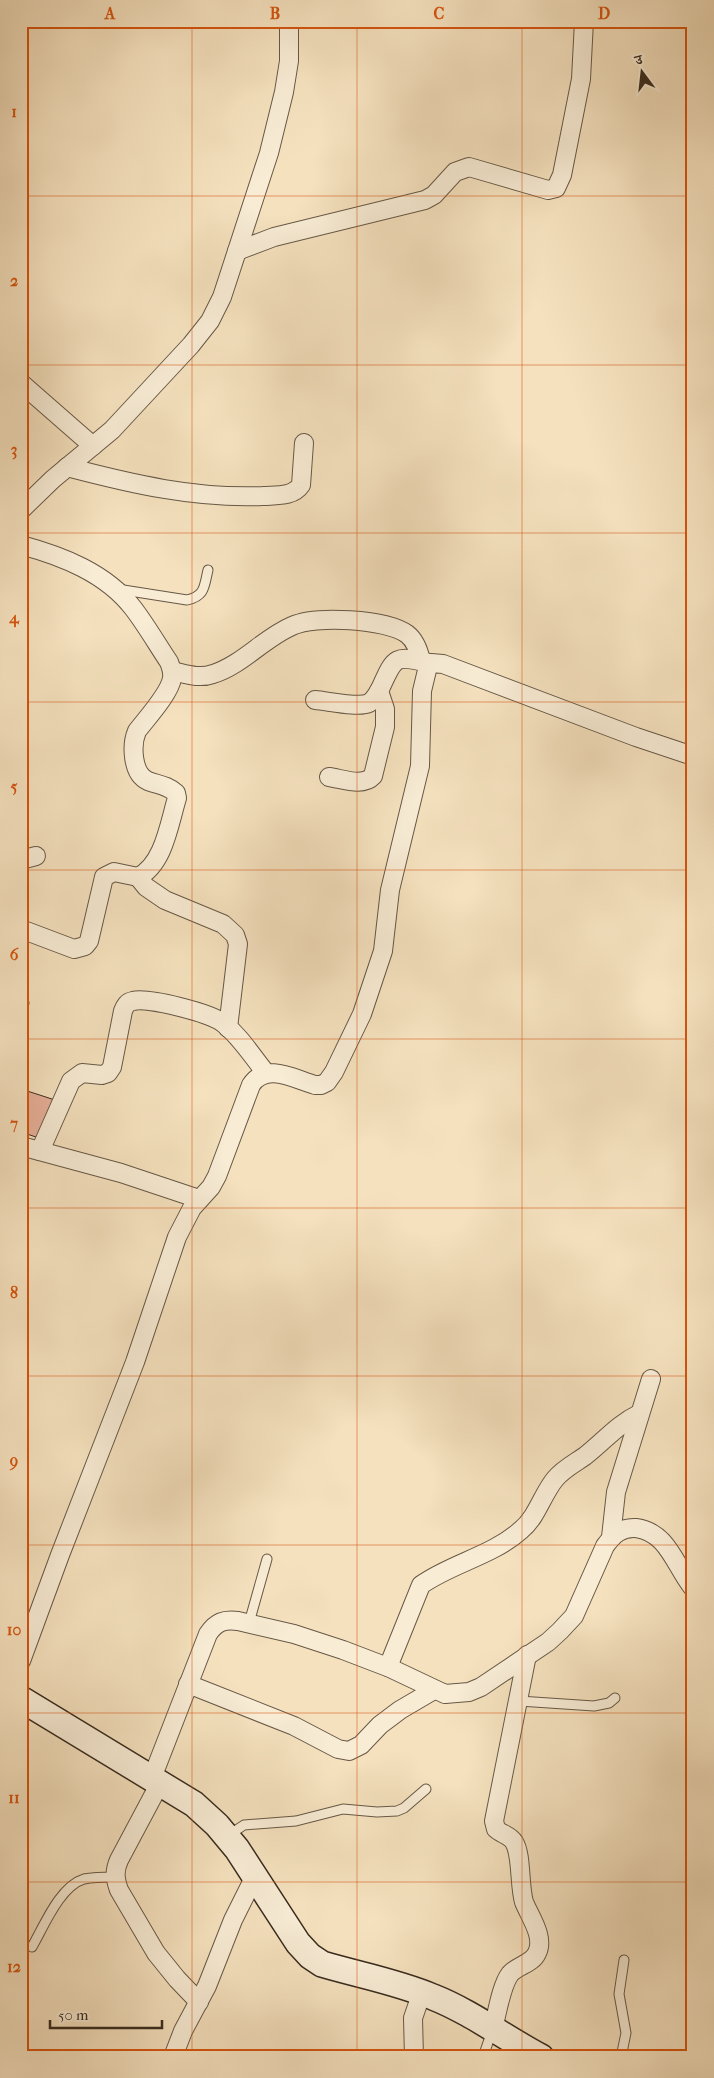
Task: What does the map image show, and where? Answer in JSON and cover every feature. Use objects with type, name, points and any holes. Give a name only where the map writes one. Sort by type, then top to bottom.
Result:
[{"type":"street","points":[[21,510],[36,494],[112,430],[192,345],[210,321],[222,297],[269,153],[284,92],[289,61],[289,21]]},
{"type":"street","points":[[237,251],[274,237],[425,200],[434,194],[455,172],[462,168],[477,168],[548,190],[556,188],[562,175],[580,78],[584,21]]},
{"type":"street","points":[[21,383],[93,446]]},
{"type":"street","points":[[68,467],[126,483],[212,496],[286,494],[299,489],[302,485],[304,442]]},
{"type":"street","points":[[21,545],[39,549],[68,561],[99,576],[115,588],[133,607],[169,662],[172,679],[168,688],[134,738],[134,755],[141,774],[146,780],[168,786],[176,793],[176,798],[158,856],[148,871],[138,877]]},
{"type":"street","points":[[21,1661],[135,1362],[177,1237],[192,1208],[211,1187],[217,1176],[251,1085],[260,1075],[274,1072],[314,1085],[321,1085],[327,1082],[334,1072],[362,1014],[383,951],[390,890],[416,790],[420,766],[422,691],[426,662],[412,639],[399,630],[364,621],[313,620],[290,626],[226,669],[214,674],[202,677],[172,671]]},
{"type":"street","points":[[315,700],[359,705],[368,703],[379,691],[390,665],[396,660],[408,658],[443,664],[636,737],[693,756]]},
{"type":"street","points":[[329,777],[362,782],[369,780],[373,776],[385,727],[385,709],[379,691]]},
{"type":"street","points":[[21,929],[74,949],[85,946],[89,941],[104,877],[114,872],[138,877],[146,887],[165,900],[223,924],[235,935],[238,944],[228,1028]]},
{"type":"street","points":[[40,1151],[71,1080],[82,1073],[102,1075],[108,1073],[112,1067],[123,1011],[130,1002],[143,1000],[189,1009],[213,1017],[228,1028],[266,1073]]},
{"type":"street","points":[[21,1146],[121,1174],[199,1199]]},
{"type":"street","points":[[611,1537],[616,1492],[651,1379]]},
{"type":"street","points":[[388,1666],[421,1585],[496,1548],[513,1537],[533,1517],[556,1478],[593,1450],[617,1428],[640,1414]]},
{"type":"street","points":[[199,2002],[156,1953],[119,1890],[115,1869],[156,1780],[188,1684],[213,1626],[220,1621],[229,1620],[294,1634],[388,1666],[445,1694],[469,1692],[481,1687],[548,1642],[574,1616],[605,1546],[611,1537],[620,1530],[631,1528],[644,1529],[658,1537],[671,1552],[693,1588]]},
{"type":"street","points":[[493,2029],[506,1981],[514,1971],[532,1960],[537,1953],[538,1947],[536,1928],[522,1892],[516,1846],[512,1838],[499,1832],[494,1825],[527,1655]]},
{"type":"street","points":[[188,1684],[294,1726],[338,1749],[349,1751],[361,1745],[380,1725],[400,1710],[434,1690]]},
{"type":"street","points":[[21,1699],[194,1804],[227,1837],[255,1876],[298,1943],[310,1956],[330,1966],[422,1992],[465,2012],[541,2057]]},
{"type":"street","points":[[173,2057],[183,2031],[199,2002],[233,1920],[255,1876]]},
{"type":"street","points":[[414,2057],[413,2018],[422,1992]]},
{"type":"lane","points":[[115,588],[187,600],[196,598],[204,590],[208,570]]},
{"type":"lane","points":[[249,1624],[267,1560]]},
{"type":"lane","points":[[519,1701],[594,1706],[609,1703],[616,1698]]},
{"type":"lane","points":[[227,1837],[241,1826],[249,1824],[296,1821],[343,1809],[377,1812],[397,1811],[404,1808],[426,1789]]},
{"type":"lane","points":[[32,1947],[64,1892],[72,1885],[82,1880],[115,1877]]},
{"type":"lane","points":[[621,2057],[626,2033],[619,1994],[624,1960]]},
{"type":"lane","points":[[483,2057],[493,2029]]},
{"type":"building","points":[[21,1089],[55,1100],[42,1139],[21,1132]]}]
